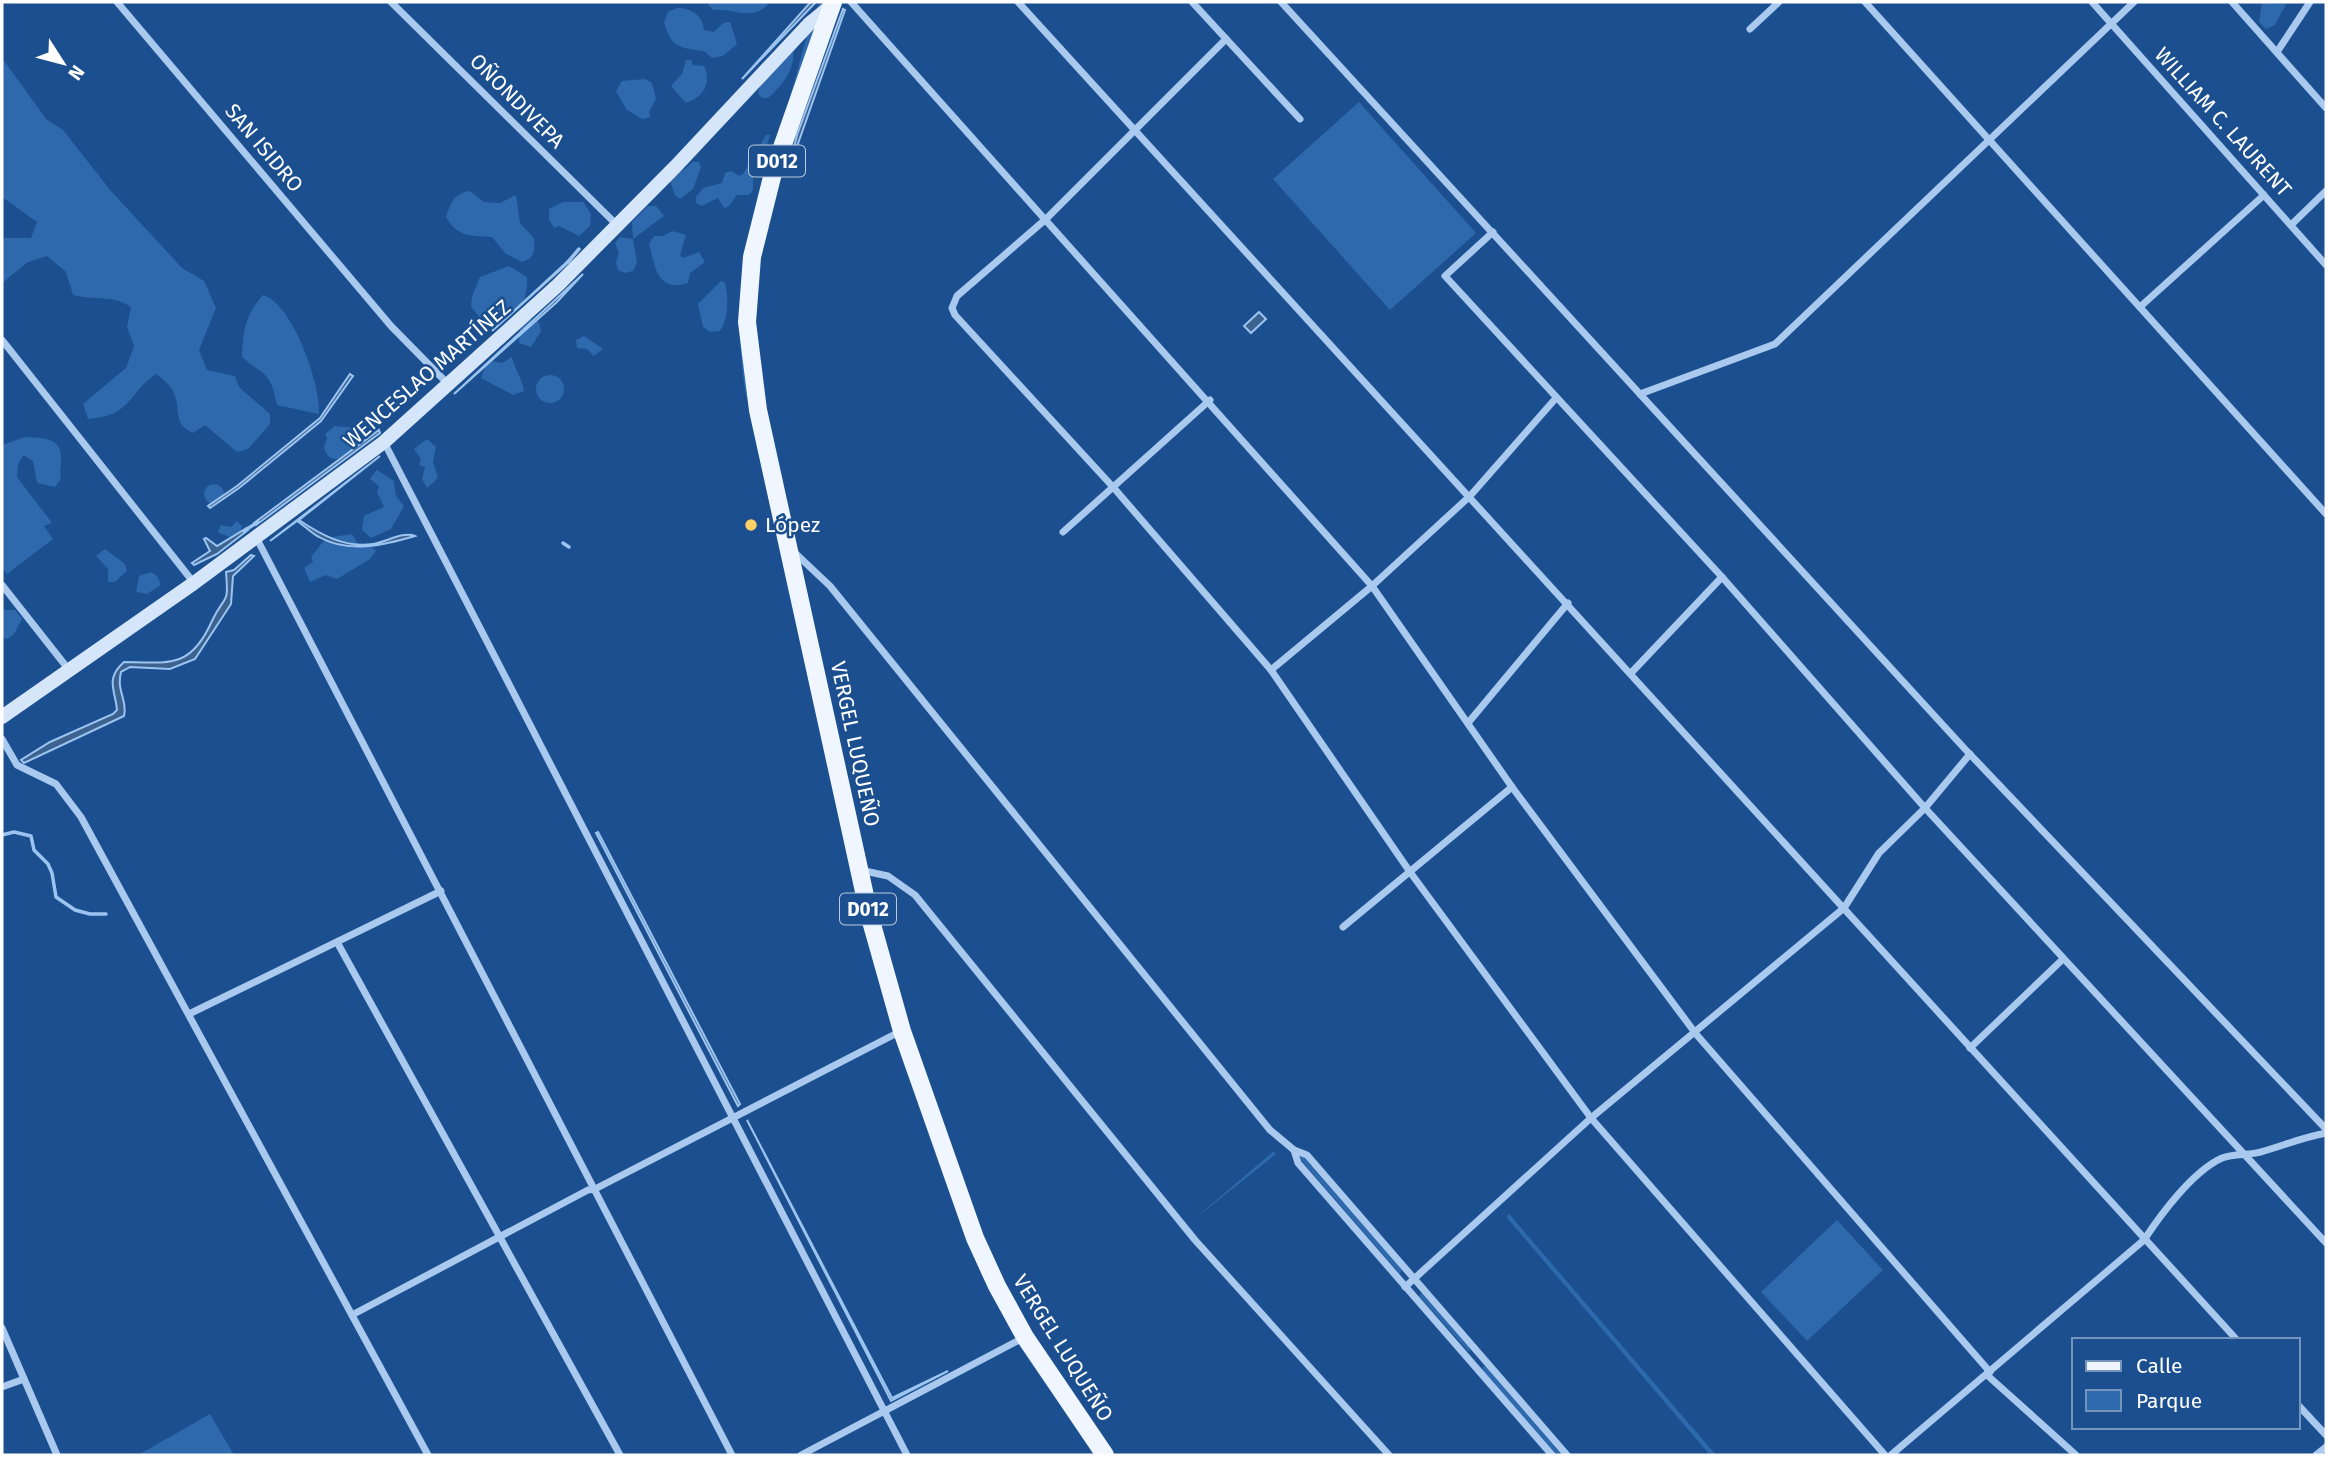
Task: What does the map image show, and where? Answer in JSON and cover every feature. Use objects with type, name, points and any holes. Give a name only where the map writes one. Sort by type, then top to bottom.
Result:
[{"type":"main road","name":"WENCESLAO MARTÍNEZ","points":[[2,717],[194,583],[384,442],[450,386],[618,226],[809,24],[832,4]]},
{"type":"main road","name":"VERGEL LUQUEÑO","points":[[832,4],[764,204],[748,289],[748,349],[758,410],[859,870],[902,1031],[975,1238],[1025,1337],[1105,1455]]},
{"type":"street","name":"SAN ISIDRO","points":[[117,2],[384,317],[450,386]]},
{"type":"street","name":"OÑONDIVEPA","points":[[391,2],[618,226]]},
{"type":"street","points":[[851,2],[1210,400],[1373,586],[1512,787],[1696,1034],[1989,1373],[2076,1455]]},
{"type":"street","points":[[1018,2],[1137,129],[2235,1338]]},
{"type":"street","points":[[1192,2],[1300,119]]},
{"type":"street","points":[[1282,2],[1970,754],[2326,1131],[2211,1164],[2174,1200],[2144,1240],[1891,1455]]},
{"type":"street","points":[[1750,29],[1779,2]]},
{"type":"street","points":[[1865,2],[2326,514]]},
{"type":"street","name":"WILLIAM C. LAURENT","points":[[2092,2],[2326,265]]},
{"type":"street","points":[[1640,394],[1774,344],[1988,138],[2113,25],[2134,2]]},
{"type":"street","points":[[2232,2],[2326,108]]},
{"type":"street","points":[[2277,52],[2310,2]]},
{"type":"street","points":[[1226,38],[1046,219],[957,296],[952,308],[955,315],[1113,487],[1271,670],[1410,872],[1591,1118],[1885,1455]]},
{"type":"street","points":[[2291,225],[2326,191]]},
{"type":"street","points":[[2140,307],[2264,195]]},
{"type":"street","points":[[1493,232],[1445,276],[1721,577],[1925,808],[2242,1155],[2326,1243]]},
{"type":"street","points":[[2,340],[194,583]]},
{"type":"street","points":[[1271,670],[1373,586],[1470,496],[1556,398]]},
{"type":"street","points":[[1063,531],[1210,400]]},
{"type":"street","points":[[384,442],[907,1455]]},
{"type":"street","points":[[256,537],[732,1455]]},
{"type":"street","points":[[789,548],[830,586],[1270,1130],[1294,1150],[1307,1155],[1567,1455]]},
{"type":"street","points":[[1631,673],[1721,577]]},
{"type":"street","points":[[2,585],[69,671]]},
{"type":"street","points":[[1468,723],[1568,603]]},
{"type":"street","points":[[2,739],[17,765],[56,784],[66,793],[428,1455]]},
{"type":"street","points":[[1405,1287],[1591,1118],[1696,1034],[1844,908],[1879,853],[1925,808],[1970,754]]},
{"type":"street","points":[[1343,927],[1512,787]]},
{"type":"street","points":[[859,870],[888,876],[915,895],[1195,1240],[1388,1455]]},
{"type":"street","points":[[189,1014],[441,891]]},
{"type":"street","points":[[337,942],[620,1455]]},
{"type":"street","points":[[1970,1048],[2063,959]]},
{"type":"street","points":[[352,1315],[588,1190],[595,1189],[902,1031]]},
{"type":"street","points":[[1294,1150],[1298,1163],[1552,1455]]},
{"type":"street","points":[[2,1328],[57,1455]]},
{"type":"street","points":[[801,1455],[1025,1337]]},
{"type":"street","points":[[2,1388],[24,1379]]},
{"type":"street","points":[[2300,1407],[2326,1435]]},
{"type":"street","points":[[2316,1455],[2326,1447]]},
{"type":"green space","points":[[706,2],[770,2],[757,12],[743,13],[713,10]]},
{"type":"green space","points":[[820,2],[823,2],[809,44],[741,336],[747,390],[817,706],[964,1224],[1095,1455],[1022,1350],[981,1274],[892,1026],[863,925],[745,390],[741,349],[740,311],[749,239],[767,168],[807,35]]},
{"type":"green space","points":[[2262,2],[2286,4],[2275,25],[2266,29],[2259,22]]},
{"type":"green space","points":[[677,8],[696,14],[704,30],[714,32],[723,23],[730,22],[737,44],[723,56],[712,58],[704,51],[689,49],[673,42],[664,22],[668,12]]},
{"type":"green space","points":[[793,49],[787,76],[768,98],[762,98],[758,94],[760,84],[776,63],[783,62]]},
{"type":"green space","points":[[2,58],[47,120],[63,130],[111,191],[182,268],[204,281],[216,308],[199,350],[207,370],[235,376],[239,387],[270,414],[270,424],[248,449],[237,452],[205,425],[193,433],[185,427],[180,421],[173,392],[156,374],[121,409],[103,417],[88,419],[83,404],[126,368],[134,346],[127,327],[131,307],[110,299],[73,295],[66,272],[47,256],[28,262],[2,283],[2,238],[31,238],[37,222],[2,197]]},
{"type":"green space","points":[[686,60],[691,60],[693,65],[704,66],[707,79],[701,93],[686,103],[671,86],[682,74]]},
{"type":"green space","points":[[645,79],[652,83],[656,99],[649,112],[651,117],[642,119],[627,110],[616,91],[622,81]]},
{"type":"green space","points":[[1359,102],[1476,233],[1390,310],[1273,179]]},
{"type":"green space","points":[[766,135],[770,135],[759,169],[753,175],[753,190],[749,195],[737,195],[729,206],[724,208],[718,198],[702,206],[696,203],[696,197],[703,188],[722,183],[725,173],[731,171],[739,176],[743,174]]},
{"type":"green space","points":[[693,162],[699,162],[701,167],[693,189],[680,199],[675,195],[670,181]]},
{"type":"green space","points":[[470,191],[484,202],[500,203],[516,195],[520,223],[534,238],[534,250],[530,258],[522,262],[506,254],[492,237],[465,234],[450,224],[446,217],[452,203],[460,194]]},
{"type":"green space","points":[[563,202],[583,202],[591,214],[590,226],[579,236],[559,226],[554,228],[549,220],[549,209]]},
{"type":"green space","points":[[648,206],[656,206],[664,216],[633,239],[632,222]]},
{"type":"green space","points":[[672,231],[686,235],[680,255],[683,258],[699,252],[705,262],[690,273],[688,283],[677,285],[663,281],[653,260],[649,244],[654,236],[663,236]]},
{"type":"green space","points":[[620,237],[633,239],[637,262],[633,271],[625,273],[618,270],[616,262],[619,253],[615,243]]},
{"type":"green space","points":[[509,266],[527,277],[525,296],[510,316],[482,321],[471,306],[480,277]]},
{"type":"green space","points":[[721,281],[725,283],[726,289],[726,315],[720,331],[710,332],[703,327],[698,304]]},
{"type":"green space","points":[[263,295],[285,313],[303,347],[315,384],[319,414],[277,405],[269,380],[242,357],[246,324],[252,309]]},
{"type":"green space","points":[[531,319],[539,322],[541,331],[531,347],[519,343],[520,326]]},
{"type":"green space","points":[[584,336],[603,349],[594,356],[587,349],[577,348],[576,340]]},
{"type":"green space","points":[[512,357],[524,391],[513,395],[481,378],[485,367],[493,361],[502,363]]},
{"type":"green space","points":[[550,375],[560,379],[564,389],[560,399],[550,403],[540,399],[536,389],[540,379]]},
{"type":"green space","points":[[335,426],[355,428],[361,440],[347,455],[336,459],[327,454],[324,447],[327,438],[325,434]]},
{"type":"green space","points":[[25,437],[48,439],[57,445],[61,456],[61,479],[55,487],[37,483],[33,461],[23,455],[18,465],[17,477],[52,523],[44,526],[53,539],[7,574],[2,568],[2,445]]},
{"type":"green space","points":[[427,439],[436,447],[433,462],[438,478],[427,488],[422,479],[425,467],[419,465],[421,459],[414,449]]},
{"type":"green space","points":[[377,470],[394,481],[396,496],[404,506],[391,529],[371,538],[362,530],[364,516],[384,507],[377,492],[379,486],[370,479]]},
{"type":"green space","points":[[210,484],[218,484],[224,494],[218,504],[210,504],[204,498],[204,490]]},
{"type":"green space","points":[[237,521],[242,526],[241,533],[231,538],[218,532],[221,525],[231,527]]},
{"type":"green space","points":[[352,534],[359,546],[369,544],[376,551],[370,559],[337,579],[325,575],[310,582],[304,568],[313,562],[311,557],[326,538]]},
{"type":"green space","points":[[105,549],[125,564],[127,571],[115,582],[108,582],[108,569],[96,556]]},
{"type":"green space","points":[[151,572],[157,576],[161,585],[147,594],[136,592],[139,576]]},
{"type":"green space","points":[[2,610],[15,610],[22,619],[14,634],[7,639],[2,637]]},
{"type":"green space","points":[[1274,1151],[1276,1154],[1192,1221],[1193,1220]]},
{"type":"green space","points":[[1302,1155],[1402,1270],[1400,1274],[1299,1158]]},
{"type":"green space","points":[[1508,1214],[1716,1455],[1710,1455],[1507,1218]]},
{"type":"green space","points":[[1837,1220],[1883,1270],[1807,1341],[1761,1292]]},
{"type":"green space","points":[[1422,1293],[1470,1349],[1469,1352],[1419,1296]]},
{"type":"green space","points":[[1483,1366],[1562,1455],[1556,1455],[1482,1370]]},
{"type":"green space","points":[[210,1414],[234,1455],[138,1455]]},
{"type":"shaded area","points":[[816,2],[742,79],[809,4]]},
{"type":"shaded area","points":[[843,9],[845,10],[788,172],[797,135]]},
{"type":"shaded area","points":[[569,260],[570,261],[492,331]]},
{"type":"shaded area","points":[[583,274],[557,302],[454,394]]},
{"type":"shaded area","points":[[1259,312],[1266,319],[1251,333],[1244,326]]},
{"type":"shaded area","points":[[350,374],[353,376],[321,421],[239,488],[210,508],[208,506],[237,486],[320,418]]},
{"type":"shaded area","points":[[379,430],[380,433],[256,525],[254,523]]},
{"type":"shaded area","points":[[380,456],[299,520],[325,535],[353,544],[373,544],[400,536],[415,536],[379,545],[354,547],[319,537],[297,521],[270,541]]},
{"type":"shaded area","points":[[247,528],[248,530],[217,554],[194,565],[192,563],[210,551],[204,539],[217,546]]},
{"type":"shaded area","points":[[251,555],[254,556],[233,576],[231,604],[195,659],[170,669],[130,667],[121,672],[124,716],[24,763],[21,760],[50,742],[113,714],[117,710],[113,679],[124,662],[155,663],[178,660],[196,647],[225,599],[226,572],[234,570]]},
{"type":"shaded area","points":[[598,832],[740,1104],[738,1106],[596,833]]},
{"type":"shaded area","points":[[747,1120],[892,1398],[948,1371],[891,1401]]},
{"type":"waterway","points":[[568,262],[579,249]]},
{"type":"waterway","points":[[244,531],[258,522]]},
{"type":"waterway","points":[[563,543],[569,547]]},
{"type":"waterway","points":[[2,835],[14,832],[31,836],[34,850],[48,864],[52,873],[56,897],[75,910],[106,914]]},
{"type":"place","name":"López","points":[[751,525]]}]
